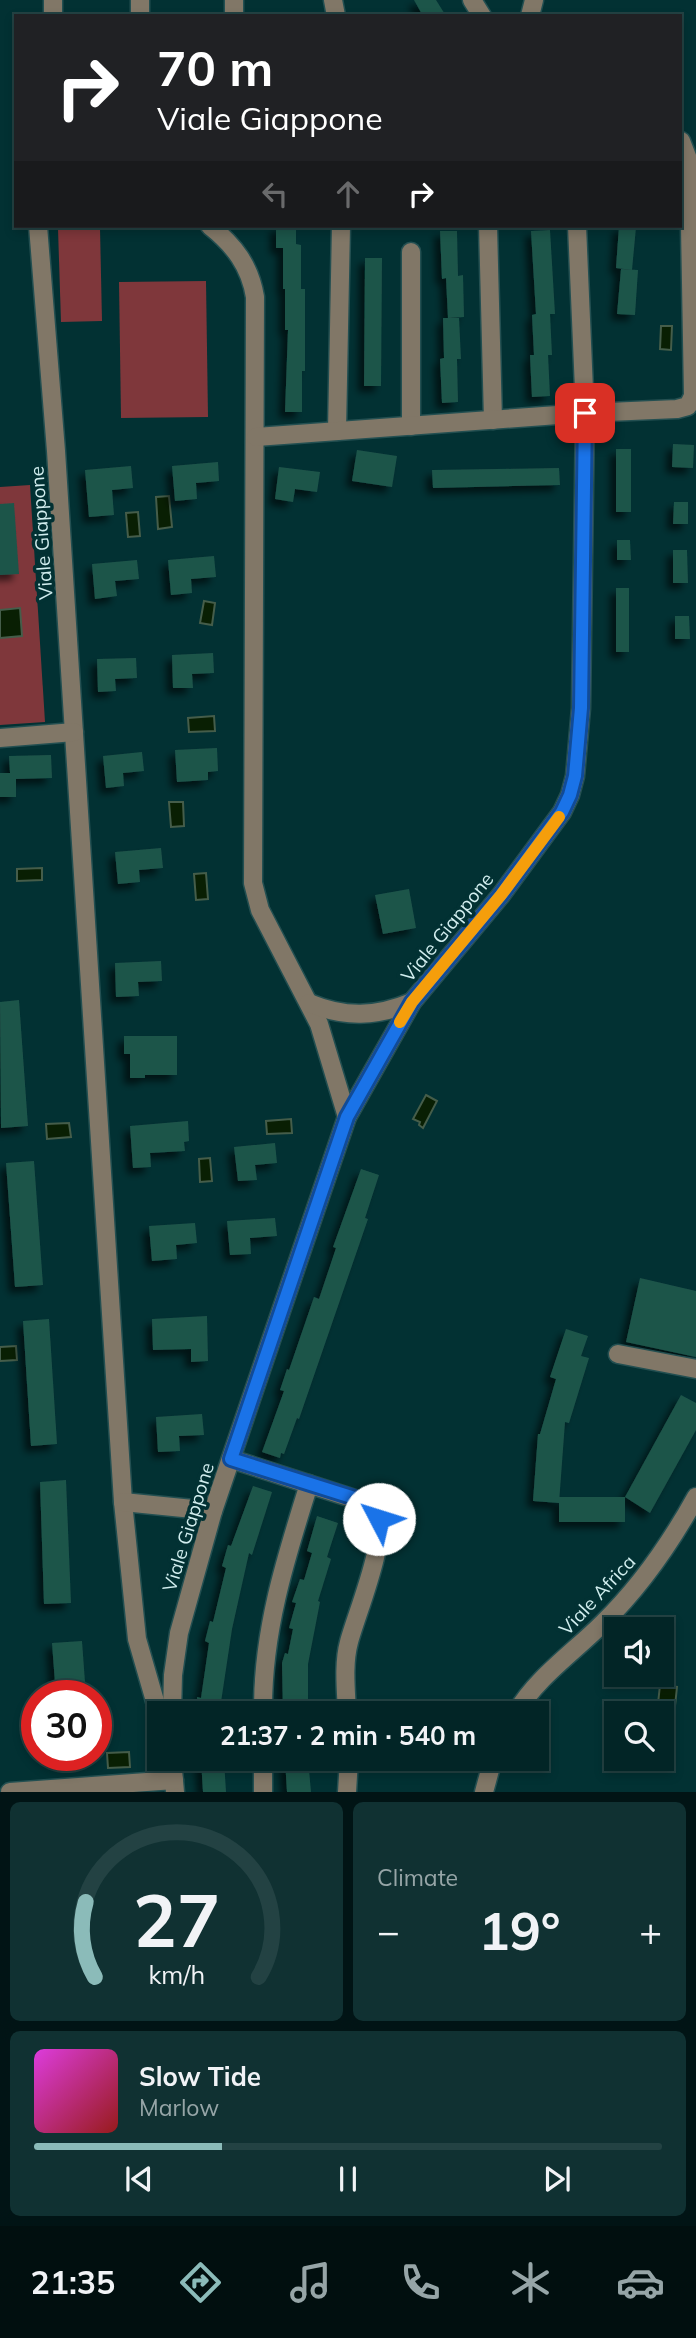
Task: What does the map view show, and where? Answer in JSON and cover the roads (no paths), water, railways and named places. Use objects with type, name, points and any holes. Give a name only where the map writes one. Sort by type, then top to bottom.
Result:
[{"type":"street","points":[[256,437],[585,413],[681,409],[688,406],[692,400],[689,170],[682,144]]},
{"type":"street","name":"Viale Giappone","points":[[38,228],[57,451],[123,1502],[136,1639],[155,1701]]},
{"type":"street","points":[[212,228],[240,256],[253,284],[255,297],[253,883],[260,910],[309,1003],[327,1046],[347,1117]]},
{"type":"street","points":[[337,431],[341,228]]},
{"type":"street","points":[[488,228],[493,420]]},
{"type":"street","name":"Viale Giappone","points":[[172,1701],[179,1633],[213,1511],[347,1117],[412,1002],[501,895],[562,812],[570,795],[575,776],[581,708],[585,413],[577,228]]},
{"type":"street","points":[[411,252],[411,426]]},
{"type":"street","points":[[0,738],[74,732]]},
{"type":"street","points":[[309,1003],[352,1015],[376,1013],[412,1002]]},
{"type":"street","points":[[618,1354],[696,1369]]},
{"type":"street","points":[[231,1459],[361,1500],[373,1508],[379,1519],[370,1578],[348,1644],[347,1701]]},
{"type":"street","points":[[263,1701],[262,1680],[279,1578],[309,1484]]},
{"type":"street","name":"Viale Africa","points":[[523,1701],[605,1622],[638,1586],[672,1540],[696,1497]]},
{"type":"street","points":[[123,1502],[213,1511]]},
{"type":"street","points":[[263,1771],[263,1792]]},
{"type":"street","points":[[347,1792],[348,1771]]},
{"type":"street","points":[[484,1792],[490,1771]]},
{"type":"street","points":[[10,1792],[174,1786]]}]
